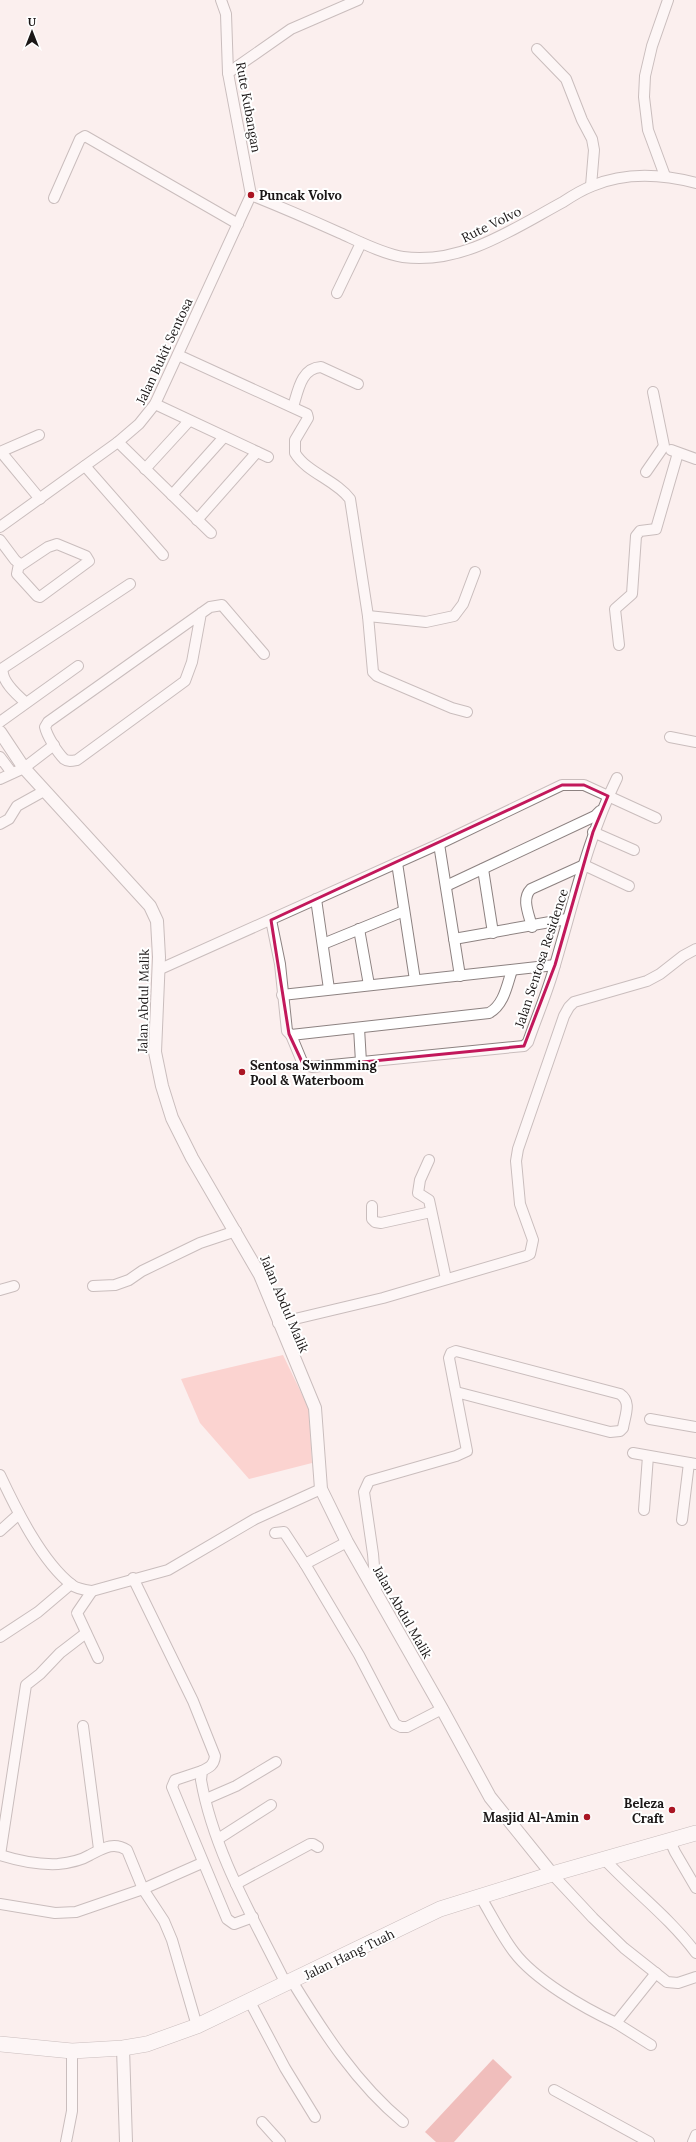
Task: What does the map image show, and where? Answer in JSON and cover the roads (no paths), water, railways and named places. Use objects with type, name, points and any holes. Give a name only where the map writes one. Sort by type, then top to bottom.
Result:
[{"type":"main road","name":"Jalan Hang Tuah","points":[[0,2044],[72,2052],[123,2048],[147,2044],[197,2026],[250,2002],[440,1909],[552,1874],[696,1833]]},
{"type":"street","name":"Rute Kubangan","points":[[221,0],[226,14],[228,73],[251,194]]},
{"type":"street","points":[[228,73],[291,29],[358,0]]},
{"type":"street","points":[[665,176],[648,130],[644,97],[645,76],[652,46],[668,0]]},
{"type":"street","points":[[537,49],[566,79],[582,120],[592,139],[594,150],[592,186]]},
{"type":"street","points":[[54,198],[80,139],[85,136],[238,224]]},
{"type":"street","name":"Rute Volvo","points":[[251,194],[361,242],[402,257],[430,257],[456,254],[486,244],[592,186],[630,177],[665,176],[696,183]]},
{"type":"street","name":"Jalan Bukit Sentosa","points":[[2,522],[40,498],[118,442],[147,416],[155,404],[178,356],[251,194]]},
{"type":"street","points":[[336,293],[361,242]]},
{"type":"street","points":[[178,356],[305,412],[308,416],[295,440],[294,448],[298,459],[343,490],[350,499],[368,616],[372,668],[377,676],[452,708],[467,712]]},
{"type":"street","points":[[293,407],[302,380],[307,372],[314,368],[321,367],[358,384]]},
{"type":"street","points":[[646,472],[664,446],[653,392]]},
{"type":"street","points":[[155,404],[268,457]]},
{"type":"street","points":[[145,469],[189,421]]},
{"type":"street","points":[[38,435],[0,452],[40,498]]},
{"type":"street","points":[[172,495],[224,437]]},
{"type":"street","points":[[118,442],[211,533]]},
{"type":"street","points":[[664,446],[678,453],[696,459]]},
{"type":"street","points":[[197,520],[257,452]]},
{"type":"street","points":[[619,645],[614,609],[632,594],[636,536],[640,531],[656,529],[678,453]]},
{"type":"street","points":[[85,466],[163,555]]},
{"type":"street","points":[[0,540],[19,564],[17,574],[37,596],[40,597],[89,561],[86,556],[57,544],[48,547],[25,564],[19,564]]},
{"type":"street","points":[[368,616],[426,622],[454,616],[463,604],[475,572]]},
{"type":"street","points":[[25,702],[14,693],[4,678],[3,668],[130,584]]},
{"type":"street","points":[[202,613],[189,674],[178,688],[77,760],[71,762],[64,759],[46,733],[45,727],[48,722],[202,613],[215,605],[222,605],[264,654]]},
{"type":"street","points":[[0,722],[25,702],[78,666]]},
{"type":"street","name":"Jalan Abdul Malik","points":[[0,732],[24,768],[150,906],[157,921],[158,970],[155,1052],[162,1086],[172,1118],[182,1138],[260,1275],[278,1323],[314,1408],[320,1489],[347,1542],[442,1708],[490,1798],[552,1874]]},
{"type":"street","points":[[670,737],[696,742]]},
{"type":"street","points":[[0,779],[24,768],[54,745]]},
{"type":"street","points":[[0,757],[12,773]]},
{"type":"street","name":"Jalan Sentosa Residence","points":[[271,920],[280,964],[282,995],[287,1031],[291,1035],[303,1064],[312,1067],[524,1046],[528,1042],[555,965],[567,919],[601,811],[617,778]]},
{"type":"street","points":[[158,970],[439,844],[562,785],[584,785],[656,818]]},
{"type":"street","points":[[0,824],[9,819],[17,806],[44,791]]},
{"type":"street","points":[[446,886],[595,816],[601,811]]},
{"type":"street","points":[[594,832],[634,850]]},
{"type":"street","points":[[439,844],[460,976]]},
{"type":"street","points":[[397,863],[415,980]]},
{"type":"street","points":[[532,927],[525,899],[528,892],[531,889],[584,865],[629,886]]},
{"type":"street","points":[[483,869],[493,933]]},
{"type":"street","points":[[316,899],[329,989]]},
{"type":"street","points":[[322,944],[404,912]]},
{"type":"street","points":[[454,939],[532,927],[567,919]]},
{"type":"street","points":[[359,929],[369,985]]},
{"type":"street","points":[[278,1323],[383,1298],[530,1254],[533,1240],[520,1204],[516,1161],[518,1149],[564,1016],[569,1007],[581,999],[647,981],[660,974],[683,956],[696,949]]},
{"type":"street","points":[[282,995],[555,965]]},
{"type":"street","points":[[291,1035],[490,1013],[495,1010],[500,1003],[512,970]]},
{"type":"street","points":[[359,1028],[361,1062]]},
{"type":"street","points":[[429,1160],[417,1189],[418,1193],[429,1200],[434,1230],[442,1256],[446,1279]]},
{"type":"street","points":[[372,1206],[372,1219],[375,1222],[381,1223],[431,1212]]},
{"type":"street","points":[[93,1286],[115,1285],[129,1280],[142,1271],[200,1243],[236,1231]]},
{"type":"street","points":[[0,1290],[14,1286]]},
{"type":"street","points":[[376,1591],[373,1554],[364,1492],[369,1481],[465,1453],[467,1448],[449,1358],[451,1353],[456,1351],[620,1394],[625,1397],[628,1403],[623,1428],[610,1432],[456,1392]]},
{"type":"street","points":[[650,1419],[696,1427]]},
{"type":"street","points":[[633,1453],[692,1464],[682,1520]]},
{"type":"street","points":[[644,1510],[648,1456]]},
{"type":"street","points":[[0,1475],[19,1514],[45,1556],[71,1584],[80,1589],[92,1591],[133,1578],[168,1570],[255,1519],[320,1489]]},
{"type":"street","points":[[0,1531],[19,1514]]},
{"type":"street","points":[[275,1533],[284,1532],[305,1564],[359,1655],[395,1724],[401,1727],[407,1727],[442,1708]]},
{"type":"street","points":[[305,1564],[347,1542]]},
{"type":"street","points":[[133,1578],[189,1695],[215,1756],[211,1766],[202,1772],[176,1780],[172,1784],[202,1863],[227,1919],[231,1923],[237,1924],[253,1918]]},
{"type":"street","points":[[0,1637],[38,1612],[71,1584]]},
{"type":"street","points":[[92,1591],[77,1613],[98,1658]]},
{"type":"street","points":[[86,1633],[60,1653],[40,1674],[26,1685],[17,1735],[0,1855],[25,1862],[57,1864],[78,1860],[91,1855],[99,1849],[113,1846],[127,1850],[143,1890],[164,1921],[172,1940],[197,2026]]},
{"type":"street","points":[[83,1726],[99,1849]]},
{"type":"street","points":[[206,1798],[236,1786],[276,1762]]},
{"type":"street","points":[[202,1772],[202,1780],[206,1798],[218,1839],[236,1884],[289,1983],[337,2051],[382,2104],[403,2122]]},
{"type":"street","points":[[218,1839],[271,1805]]},
{"type":"street","points":[[670,1841],[696,1888]]},
{"type":"street","points":[[236,1884],[310,1844],[318,1847]]},
{"type":"street","points":[[604,1859],[626,1882],[641,1894],[696,1953]]},
{"type":"street","points":[[0,1904],[65,1913],[76,1912],[143,1890],[202,1863]]},
{"type":"street","points":[[552,1874],[598,1923],[624,1948],[667,1982],[672,1983],[696,1977]]},
{"type":"street","points":[[480,1896],[513,1950],[534,1972],[560,1991],[651,2045]]},
{"type":"street","points":[[616,2023],[656,1973]]},
{"type":"street","points":[[250,2002],[285,2068],[315,2117]]},
{"type":"street","points":[[123,2048],[126,2142]]},
{"type":"street","points":[[66,2142],[72,2111],[72,2052]]},
{"type":"street","points":[[554,2090],[649,2142]]},
{"type":"street","points":[[262,2122],[280,2142]]},
{"type":"street","points":[[693,2142],[696,2135]]},
{"type":"place","name":"Puncak Volvo","points":[[251,195]]},
{"type":"place","name":"Sentosa Swinmming Pool & Waterboom","points":[[242,1072]]},
{"type":"place","name":"Beleza Craft","points":[[672,1810]]},
{"type":"place","name":"Masjid Al-Amin","points":[[587,1817]]}]
